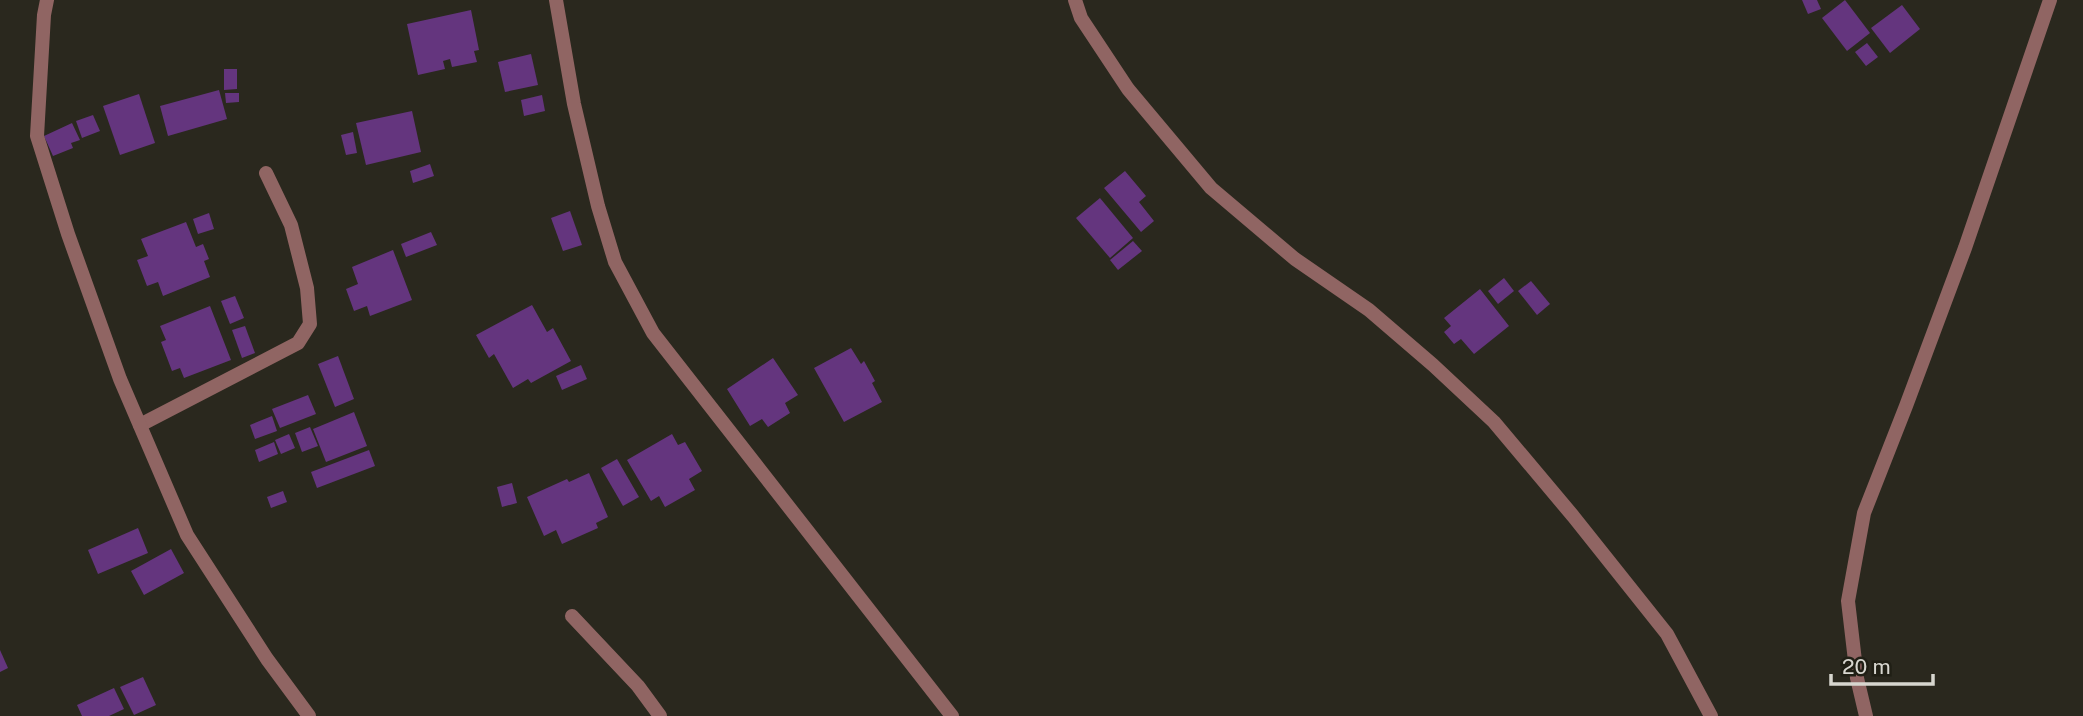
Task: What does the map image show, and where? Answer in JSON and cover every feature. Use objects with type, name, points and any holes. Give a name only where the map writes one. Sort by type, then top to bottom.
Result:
[{"type":"street","points":[[47,0],[37,135],[68,234],[120,379],[187,535],[267,659],[309,716]]},
{"type":"street","points":[[556,0],[574,104],[598,206],[615,262],[653,333],[952,716]]},
{"type":"street","points":[[1075,0],[1081,18],[1128,89],[1211,188],[1295,258],[1369,310],[1494,422],[1667,634],[1711,716]]},
{"type":"street","points":[[1866,716],[1857,678],[1848,601],[1864,513],[1961,260],[2050,0]]},
{"type":"street","points":[[140,425],[298,343],[310,324],[307,288],[291,225],[266,173]]},
{"type":"street","points":[[572,616],[638,686],[660,716]]},
{"type":"building","points":[[1802,0],[1817,0],[1821,9],[1808,14]]},
{"type":"building","points":[[1845,0],[1870,33],[1847,51],[1822,18]]},
{"type":"building","points":[[1902,5],[1920,29],[1890,53],[1871,28]]},
{"type":"building","points":[[471,10],[479,50],[474,51],[477,62],[452,67],[450,59],[443,61],[445,69],[418,75],[407,24]]},
{"type":"building","points":[[1867,43],[1878,57],[1866,66],[1855,52]]},
{"type":"building","points":[[531,54],[538,85],[505,92],[498,62]]},
{"type":"building","points":[[224,69],[237,69],[237,89],[224,90]]},
{"type":"building","points":[[219,90],[227,119],[168,136],[160,106]]},
{"type":"building","points":[[225,93],[239,93],[239,102],[226,103]]},
{"type":"building","points":[[139,94],[155,143],[120,155],[103,106]]},
{"type":"building","points":[[542,95],[545,111],[524,116],[521,100]]},
{"type":"building","points":[[412,111],[421,152],[366,165],[356,123]]},
{"type":"building","points":[[93,115],[100,131],[82,138],[76,121]]},
{"type":"building","points":[[72,123],[80,140],[71,143],[73,148],[53,156],[44,136]]},
{"type":"building","points":[[353,132],[357,153],[346,155],[341,135]]},
{"type":"building","points":[[430,164],[434,176],[413,183],[410,171]]},
{"type":"building","points":[[1125,171],[1146,196],[1139,202],[1154,221],[1141,232],[1104,188]]},
{"type":"building","points":[[1100,198],[1133,238],[1110,258],[1076,218]]},
{"type":"building","points":[[570,211],[582,245],[563,251],[551,218]]},
{"type":"building","points":[[209,213],[214,229],[198,234],[193,219]]},
{"type":"building","points":[[186,222],[196,247],[203,244],[209,259],[204,261],[210,277],[163,296],[158,282],[147,286],[137,260],[148,256],[141,239]]},
{"type":"building","points":[[431,232],[437,245],[406,257],[401,244]]},
{"type":"building","points":[[1133,241],[1142,251],[1118,270],[1110,260]]},
{"type":"building","points":[[393,250],[412,300],[370,316],[367,306],[354,311],[346,289],[358,284],[352,267]]},
{"type":"building","points":[[1504,278],[1514,291],[1498,304],[1488,291]]},
{"type":"building","points":[[1531,281],[1550,304],[1537,315],[1518,291]]},
{"type":"building","points":[[1480,289],[1509,326],[1474,354],[1461,339],[1454,344],[1444,332],[1451,326],[1444,318]]},
{"type":"building","points":[[235,296],[244,318],[230,324],[221,301]]},
{"type":"building","points":[[532,305],[547,332],[553,328],[571,361],[531,383],[528,379],[513,388],[494,354],[489,358],[476,335]]},
{"type":"building","points":[[210,306],[231,360],[184,378],[180,368],[172,371],[161,342],[166,340],[160,326]]},
{"type":"building","points":[[245,326],[255,353],[242,358],[232,330]]},
{"type":"building","points":[[851,348],[861,364],[864,361],[882,402],[844,422],[814,368]]},
{"type":"building","points":[[338,356],[354,399],[335,407],[318,364]]},
{"type":"building","points":[[773,358],[798,395],[785,403],[790,413],[768,427],[762,419],[750,426],[727,389]]},
{"type":"building","points":[[581,365],[587,379],[562,390],[556,376]]},
{"type":"building","points":[[308,395],[316,414],[280,428],[272,409]]},
{"type":"building","points":[[354,412],[367,446],[326,462],[313,429]]},
{"type":"building","points":[[272,416],[277,431],[255,439],[250,425]]},
{"type":"building","points":[[310,427],[318,446],[302,452],[295,433]]},
{"type":"building","points":[[289,434],[295,448],[281,454],[275,440]]},
{"type":"building","points":[[672,434],[678,445],[685,442],[702,471],[689,479],[695,490],[665,507],[659,496],[651,501],[627,460]]},
{"type":"building","points":[[274,442],[278,454],[259,462],[255,450]]},
{"type":"building","points":[[369,450],[375,466],[317,488],[311,472]]},
{"type":"building","points":[[617,459],[639,497],[623,506],[601,468]]},
{"type":"building","points":[[589,473],[608,517],[596,523],[598,528],[562,544],[556,530],[544,536],[527,497],[567,479],[569,482]]},
{"type":"building","points":[[512,483],[517,503],[502,507],[497,487]]},
{"type":"building","points":[[283,491],[287,502],[271,508],[267,497]]},
{"type":"building","points":[[138,528],[148,553],[98,574],[88,550]]},
{"type":"building","points":[[171,549],[184,573],[144,595],[131,571]]},
{"type":"building","points":[[0,650],[8,668],[0,672]]},
{"type":"building","points":[[143,677],[156,705],[134,715],[120,687]]},
{"type":"building","points":[[114,688],[124,709],[109,716],[82,716],[77,705]]}]
